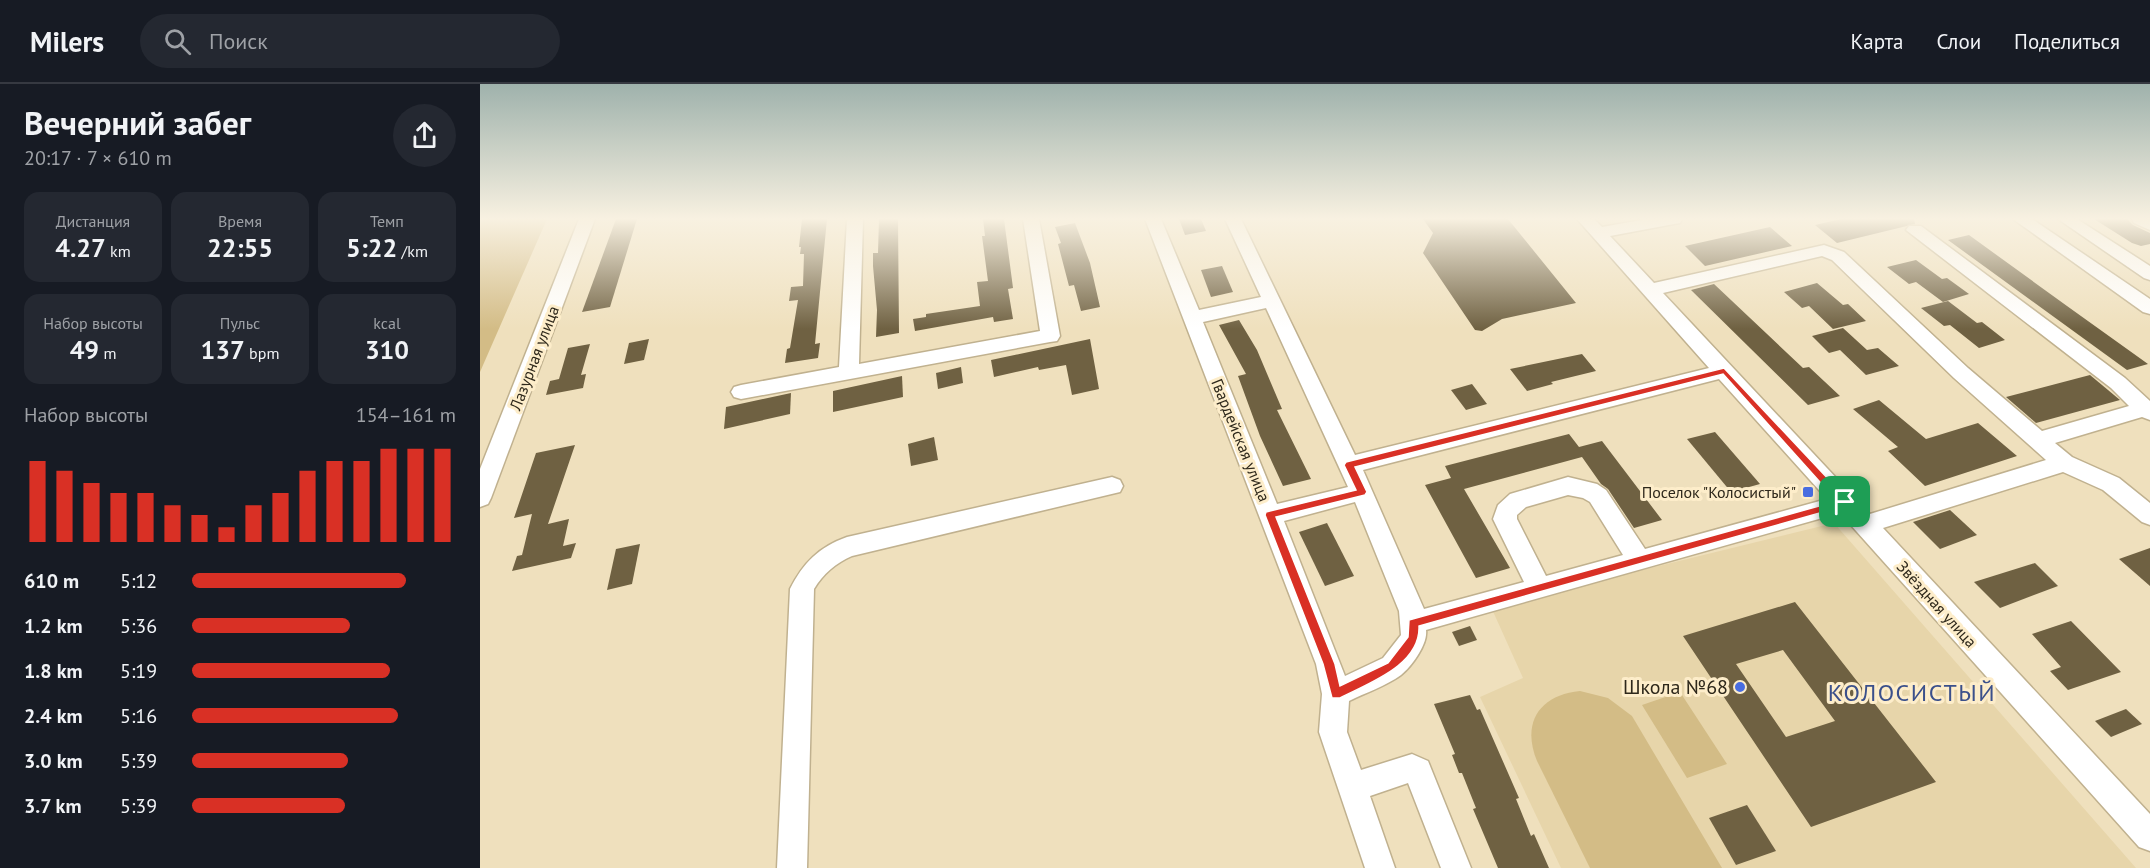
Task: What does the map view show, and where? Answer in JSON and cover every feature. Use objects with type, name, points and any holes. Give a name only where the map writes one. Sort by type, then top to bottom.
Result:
[{"type":"street","name":"Лазурная улица","points":[[480,498],[573,256]]},
{"type":"street","points":[[849,371],[854,256]]},
{"type":"street","points":[[741,392],[1050,336],[1037,256]]},
{"type":"street","name":"Гвардейская улица","points":[[1168,256],[1329,664],[1336,694],[1333,732],[1380,868]]},
{"type":"street","points":[[1250,256],[1362,492],[1412,611],[1414,638],[1392,666],[1336,694]]},
{"type":"street","name":"Звёздная улица","points":[[1619,256],[1837,499],[1865,525],[2150,836]]},
{"type":"street","points":[[1650,290],[1800,256]]},
{"type":"street","points":[[1837,256],[1961,373],[2064,463],[2111,484],[2150,516]]},
{"type":"street","points":[[1949,256],[2118,384],[2148,411]]},
{"type":"street","points":[[2074,256],[2150,308]]},
{"type":"street","points":[[2122,256],[2150,274]]},
{"type":"street","points":[[1192,318],[1272,301]]},
{"type":"street","points":[[1349,465],[1724,371]]},
{"type":"street","points":[[2038,440],[2148,411]]},
{"type":"street","points":[[1865,525],[2064,463]]},
{"type":"street","points":[[792,868],[802,590],[808,575],[833,553],[847,547],[1112,486]]},
{"type":"street","points":[[1540,588],[1505,519],[1506,511],[1518,500],[1558,488],[1579,486],[1598,496],[1639,560]]},
{"type":"street","points":[[1270,515],[1362,492]]},
{"type":"street","points":[[1413,623],[1639,560],[1837,499]]},
{"type":"street","points":[[1352,787],[1412,768],[1418,771],[1456,868]]},
{"type":"shaded area","points":[[480,256],[531,256],[480,372]]},
{"type":"shaded area","name":"Школа №68","points":[[1834,523],[2136,868],[1561,868],[1480,697],[1523,678],[1491,607]]},
{"type":"shaded area","points":[[1580,691],[1608,698],[1632,716],[1722,868],[1590,868],[1537,761],[1531,734],[1537,713],[1545,705],[1554,698]]},
{"type":"shaded area","points":[[1680,692],[1727,764],[1687,778],[1642,705]]},
{"type":"building","points":[[603,256],[626,256],[610,307],[582,312]]},
{"type":"building","points":[[804,256],[823,256],[815,344],[820,343],[818,358],[785,363],[787,349],[790,348],[798,300],[789,301],[791,287],[803,286]]},
{"type":"building","points":[[873,256],[898,256],[899,333],[876,337],[877,310]]},
{"type":"building","points":[[985,256],[1009,256],[1013,288],[1008,289],[1013,319],[994,322],[993,317],[915,331],[913,319],[926,317],[926,314],[980,306],[977,282],[988,281]]},
{"type":"building","points":[[1061,256],[1087,256],[1100,307],[1081,311],[1074,285],[1069,286]]},
{"type":"building","points":[[1425,256],[1538,256],[1576,303],[1502,319],[1482,331],[1475,330]]},
{"type":"building","points":[[1695,256],[1750,256],[1705,266]]},
{"type":"building","points":[[1969,256],[1998,256],[2148,364],[2127,370]]},
{"type":"building","points":[[1916,260],[1942,279],[1947,278],[1969,294],[1943,302],[1916,282],[1909,284],[1887,267]]},
{"type":"building","points":[[1222,266],[1233,292],[1211,297],[1201,270]]},
{"type":"building","points":[[1817,283],[1843,305],[1848,304],[1866,321],[1833,329],[1809,306],[1802,308],[1784,292]]},
{"type":"building","points":[[1714,284],[1803,368],[1809,367],[1840,396],[1808,405],[1691,290]]},
{"type":"building","points":[[1948,301],[1977,323],[1982,322],[2005,340],[1979,348],[1950,325],[1944,326],[1921,308]]},
{"type":"building","points":[[1239,320],[1257,350],[1282,409],[1277,410],[1311,479],[1283,486],[1260,436],[1238,376],[1246,374],[1219,325]]},
{"type":"building","points":[[1843,328],[1867,350],[1878,348],[1899,366],[1866,375],[1840,350],[1829,353],[1812,336]]},
{"type":"building","points":[[649,339],[644,360],[624,364],[629,343]]},
{"type":"building","points":[[1090,339],[1099,389],[1072,395],[1066,365],[1039,370],[1038,367],[994,377],[991,360]]},
{"type":"building","points":[[590,344],[581,375],[586,374],[583,388],[546,395],[550,381],[559,379],[568,348]]},
{"type":"building","points":[[1582,354],[1596,371],[1551,382],[1553,384],[1527,391],[1510,369]]},
{"type":"building","points":[[961,367],[963,383],[938,389],[936,373]]},
{"type":"building","points":[[2090,375],[2120,400],[2036,423],[2006,397]]},
{"type":"building","points":[[902,376],[903,397],[833,412],[833,391]]},
{"type":"building","points":[[1472,384],[1487,404],[1466,410],[1451,390]]},
{"type":"building","points":[[791,393],[790,414],[724,429],[726,407]]},
{"type":"building","points":[[1879,400],[1926,439],[1978,423],[2017,456],[1925,486],[1888,451],[1898,447],[1853,409]]},
{"type":"building","points":[[1715,432],[1760,484],[1731,492],[1687,439]]},
{"type":"building","points":[[1569,434],[1579,447],[1602,441],[1662,520],[1634,528],[1608,489],[1601,484],[1582,457],[1464,489],[1510,568],[1476,578],[1425,485],[1451,478],[1445,466]]},
{"type":"building","points":[[934,437],[938,460],[911,466],[908,444]]},
{"type":"building","points":[[575,445],[548,524],[569,519],[563,546],[576,543],[571,558],[512,571],[517,556],[522,555],[532,514],[514,518],[536,453]]},
{"type":"building","points":[[1950,510],[1977,535],[1940,549],[1913,522]]},
{"type":"building","points":[[1327,523],[1354,576],[1325,586],[1299,532]]},
{"type":"building","points":[[640,544],[632,584],[607,590],[616,549]]},
{"type":"building","points":[[2150,548],[2150,586],[2119,559]]},
{"type":"building","points":[[2035,563],[2058,586],[2000,608],[1974,582]]},
{"type":"building","points":[[1795,602],[1936,782],[1811,827],[1683,636]],"holes":[[[1783,650],[1835,721],[1786,737],[1736,664]]]},
{"type":"building","points":[[2071,621],[2121,672],[2068,690],[2050,671],[2061,667],[2032,634]]},
{"type":"building","points":[[1470,626],[1477,640],[1459,646],[1452,632]]},
{"type":"building","points":[[1470,695],[1477,710],[1480,709],[1519,798],[1516,799],[1531,836],[1534,834],[1549,868],[1498,868],[1473,809],[1476,808],[1462,773],[1459,773],[1452,755],[1455,754],[1434,704]]},
{"type":"building","points":[[2126,709],[2142,724],[2111,737],[2095,721]]},
{"type":"building","points":[[1747,805],[1776,851],[1736,865],[1709,818]]},
{"type":"place","name":"Поселок \"Колосистый\"","points":[[1808,492]]},
{"type":"place","name":"Школа №68","points":[[1740,687]]},
{"type":"district","name":"КОЛОСИСТЫЙ","points":[[1912,693]]},
{"type":"route","points":[[1724,371],[1845,502],[1413,623],[1414,638],[1392,666],[1336,694],[1329,664],[1270,515],[1362,492],[1349,465],[1724,371]]}]
